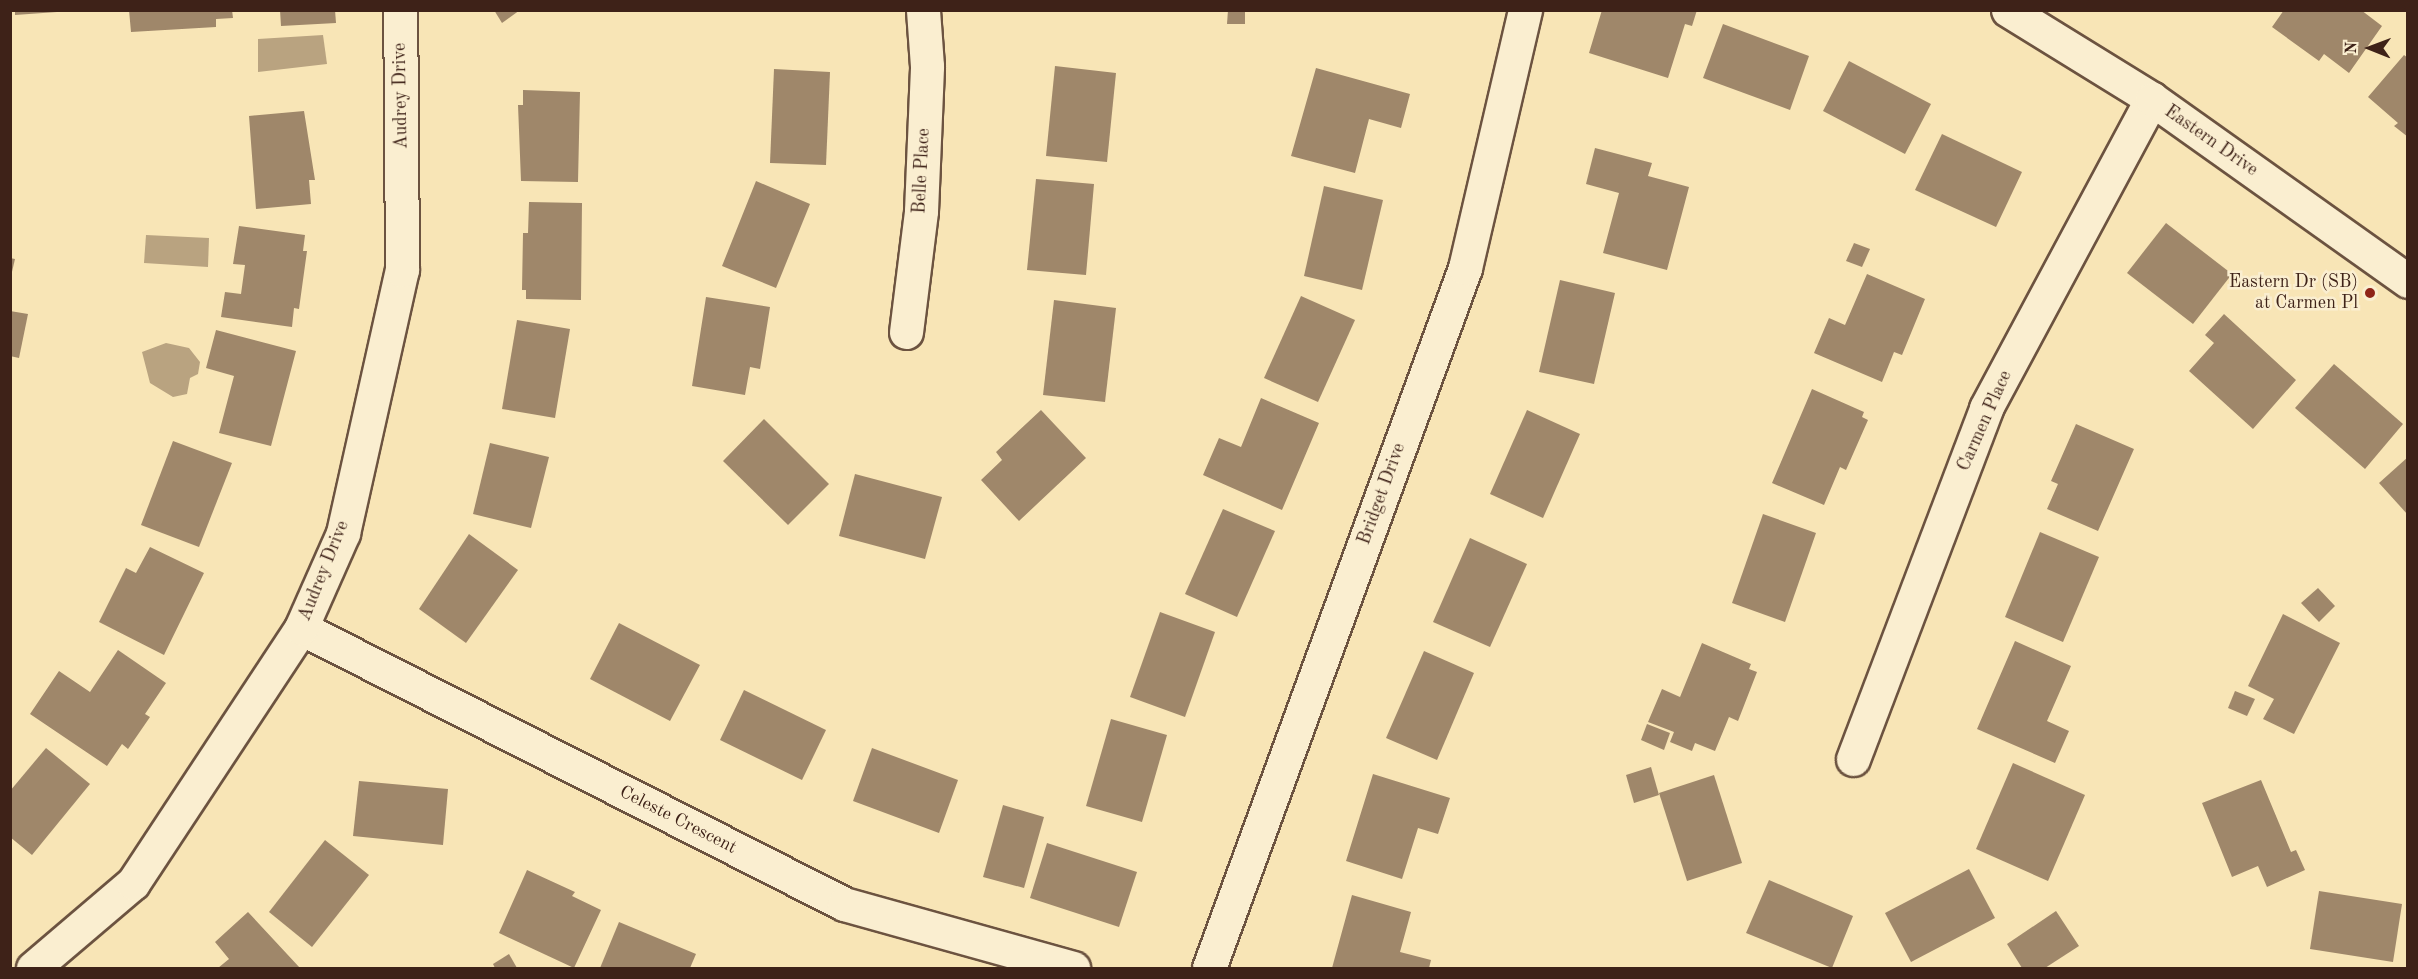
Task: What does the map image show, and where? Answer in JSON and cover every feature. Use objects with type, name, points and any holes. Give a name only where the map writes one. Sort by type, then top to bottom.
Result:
[{"type":"street","name":"Audrey Drive","points":[[33,969],[133,883],[301,628],[343,533],[402,270],[400,10]]},
{"type":"street","name":"Belle Place","points":[[906,332],[921,211],[927,66],[923,10]]},
{"type":"street","name":"Bridget Drive","points":[[1209,969],[1465,268],[1525,10]]},
{"type":"street","name":"Eastern Drive","points":[[2008,10],[2152,99],[2408,281]]},
{"type":"street","name":"Carmen Place","points":[[1853,759],[1986,408],[2152,99]]},
{"type":"street","name":"Celeste Crescent","points":[[301,628],[844,904],[1073,969]]},
{"type":"shaded area","points":[[323,35],[327,64],[258,72],[258,39]]},
{"type":"shaded area","points":[[146,235],[209,238],[208,267],[144,263]]},
{"type":"shaded area","points":[[166,343],[189,348],[200,362],[198,374],[190,378],[187,394],[173,397],[150,383],[142,352]]},
{"type":"building","points":[[15,10],[57,10],[57,12],[15,15]]},
{"type":"building","points":[[129,10],[232,10],[233,18],[216,19],[216,27],[131,32]]},
{"type":"building","points":[[280,10],[335,10],[336,23],[281,26]]},
{"type":"building","points":[[494,10],[520,10],[502,23]]},
{"type":"building","points":[[1228,10],[1245,10],[1245,24],[1227,24]]},
{"type":"building","points":[[1602,10],[1697,10],[1692,26],[1685,24],[1668,78],[1589,53]]},
{"type":"building","points":[[2284,10],[2361,10],[2382,26],[2349,73],[2324,54],[2319,61],[2272,27]]},
{"type":"building","points":[[1723,24],[1809,56],[1790,110],[1703,78]]},
{"type":"building","points":[[2404,55],[2408,58],[2408,137],[2394,126],[2398,123],[2368,97]]},
{"type":"building","points":[[1849,61],[1931,104],[1905,154],[1823,111]]},
{"type":"building","points":[[1055,66],[1116,73],[1107,162],[1046,156]]},
{"type":"building","points":[[1316,68],[1410,94],[1401,128],[1369,119],[1355,173],[1291,156]]},
{"type":"building","points":[[774,69],[830,72],[826,165],[770,163]]},
{"type":"building","points":[[523,90],[580,92],[578,182],[521,181],[518,105],[523,105]]},
{"type":"building","points":[[304,111],[315,180],[309,180],[311,204],[256,209],[249,116]]},
{"type":"building","points":[[1942,134],[2022,172],[1996,227],[1915,190]]},
{"type":"building","points":[[1595,148],[1652,163],[1648,176],[1689,187],[1667,270],[1603,253],[1619,193],[1586,184]]},
{"type":"building","points":[[1036,179],[1094,184],[1086,275],[1027,270]]},
{"type":"building","points":[[756,181],[810,204],[776,288],[722,266]]},
{"type":"building","points":[[1324,186],[1383,200],[1362,290],[1304,276]]},
{"type":"building","points":[[529,202],[582,203],[581,300],[526,299],[526,290],[522,290],[523,233],[528,233]]},
{"type":"building","points":[[2166,223],[2232,274],[2193,324],[2127,273]]},
{"type":"building","points":[[239,226],[305,235],[303,251],[307,251],[299,309],[294,308],[292,327],[221,317],[225,292],[241,294],[245,265],[233,264]]},
{"type":"building","points":[[1854,243],[1870,249],[1862,267],[1846,261]]},
{"type":"building","points":[[10,258],[15,259],[11,276],[10,276]]},
{"type":"building","points":[[1867,274],[1925,299],[1902,355],[1894,352],[1882,382],[1814,353],[1829,318],[1845,325]]},
{"type":"building","points":[[1560,280],[1615,293],[1594,384],[1539,372]]},
{"type":"building","points":[[1301,296],[1355,320],[1318,402],[1264,378]]},
{"type":"building","points":[[706,297],[770,307],[760,369],[750,367],[745,395],[692,386]]},
{"type":"building","points":[[1054,300],[1116,308],[1105,402],[1043,395]]},
{"type":"building","points":[[10,311],[28,314],[19,358],[10,356]]},
{"type":"building","points":[[2224,314],[2296,380],[2253,429],[2189,371],[2214,343],[2205,335]]},
{"type":"building","points":[[517,320],[570,329],[555,418],[502,409]]},
{"type":"building","points":[[216,330],[296,351],[271,446],[219,433],[234,376],[206,368]]},
{"type":"building","points":[[2334,364],[2403,424],[2365,469],[2295,408]]},
{"type":"building","points":[[1812,389],[1864,412],[1862,417],[1868,420],[1846,470],[1840,467],[1824,505],[1772,483]]},
{"type":"building","points":[[1261,398],[1319,423],[1282,510],[1203,475],[1219,438],[1241,447]]},
{"type":"building","points":[[1041,410],[1086,458],[1019,521],[981,480],[1002,460],[996,452]]},
{"type":"building","points":[[1527,410],[1580,434],[1543,518],[1490,494]]},
{"type":"building","points":[[764,419],[829,484],[788,525],[723,461]]},
{"type":"building","points":[[2076,424],[2134,449],[2098,531],[2047,509],[2058,484],[2051,481]]},
{"type":"building","points":[[173,441],[232,463],[199,547],[141,525]]},
{"type":"building","points":[[490,443],[549,457],[531,528],[473,514]]},
{"type":"building","points":[[2408,457],[2408,515],[2379,483]]},
{"type":"building","points":[[855,474],[942,497],[925,559],[839,536]]},
{"type":"building","points":[[1223,509],[1275,531],[1237,617],[1185,594]]},
{"type":"building","points":[[1763,514],[1816,533],[1785,622],[1732,603]]},
{"type":"building","points":[[2040,532],[2099,557],[2063,642],[2005,617]]},
{"type":"building","points":[[469,534],[518,570],[466,643],[419,609]]},
{"type":"building","points":[[1470,538],[1527,564],[1490,647],[1433,622]]},
{"type":"building","points":[[150,547],[204,573],[164,655],[99,622],[126,568],[136,573]]},
{"type":"building","points":[[2318,588],[2335,606],[2319,622],[2301,603]]},
{"type":"building","points":[[1160,612],[1215,632],[1185,717],[1130,697]]},
{"type":"building","points":[[2283,614],[2340,643],[2294,734],[2263,719],[2274,699],[2248,686]]},
{"type":"building","points":[[619,623],[700,665],[670,721],[590,679]]},
{"type":"building","points":[[2015,641],[2071,666],[2047,721],[2069,731],[2055,763],[1977,729]]},
{"type":"building","points":[[1702,643],[1751,664],[1749,669],[1757,672],[1738,721],[1729,717],[1715,751],[1695,743],[1692,751],[1670,742],[1674,732],[1648,722],[1662,689],[1680,697]]},
{"type":"building","points":[[118,650],[166,683],[145,714],[150,717],[128,749],[122,744],[107,766],[30,714],[59,671],[90,692]]},
{"type":"building","points":[[1424,651],[1474,673],[1437,760],[1386,738]]},
{"type":"building","points":[[744,690],[826,730],[802,780],[720,740]]},
{"type":"building","points":[[2235,691],[2255,699],[2247,716],[2228,708]]},
{"type":"building","points":[[1111,719],[1167,735],[1142,822],[1086,806]]},
{"type":"building","points":[[1647,724],[1670,733],[1664,750],[1641,740]]},
{"type":"building","points":[[46,748],[90,784],[32,855],[10,837],[10,791]]},
{"type":"building","points":[[872,748],[958,780],[939,833],[853,801]]},
{"type":"building","points":[[2013,763],[2085,795],[2048,881],[1976,849]]},
{"type":"building","points":[[1651,767],[1659,795],[1634,803],[1626,775]]},
{"type":"building","points":[[1373,774],[1450,798],[1438,834],[1418,828],[1402,879],[1346,861]]},
{"type":"building","points":[[1714,775],[1742,863],[1687,881],[1659,793]]},
{"type":"building","points":[[2261,780],[2291,852],[2296,850],[2305,870],[2267,887],[2258,866],[2232,877],[2202,803]]},
{"type":"building","points":[[359,781],[448,789],[443,845],[353,836]]},
{"type":"building","points":[[1003,805],[1044,817],[1024,888],[983,877]]},
{"type":"building","points":[[325,840],[369,875],[312,947],[269,912]]},
{"type":"building","points":[[1047,843],[1137,872],[1119,927],[1030,898]]},
{"type":"building","points":[[1969,869],[1995,918],[1911,962],[1885,913]]},
{"type":"building","points":[[527,870],[575,892],[572,896],[601,910],[574,968],[499,933]]},
{"type":"building","points":[[1769,880],[1853,916],[1832,968],[1746,933]]},
{"type":"building","points":[[2319,891],[2402,904],[2393,962],[2310,949]]},
{"type":"building","points":[[1352,895],[1411,912],[1400,952],[1431,960],[1429,968],[1332,968]]},
{"type":"building","points":[[2056,911],[2079,946],[2045,968],[2022,968],[2007,944]]},
{"type":"building","points":[[248,912],[300,968],[218,968],[229,959],[215,942]]},
{"type":"building","points":[[619,922],[696,954],[690,968],[600,968]]},
{"type":"building","points":[[509,954],[517,968],[495,968],[493,964]]},
{"type":"place","name":"Eastern Dr (SB) at Carmen Pl","points":[[2370,293]]}]
